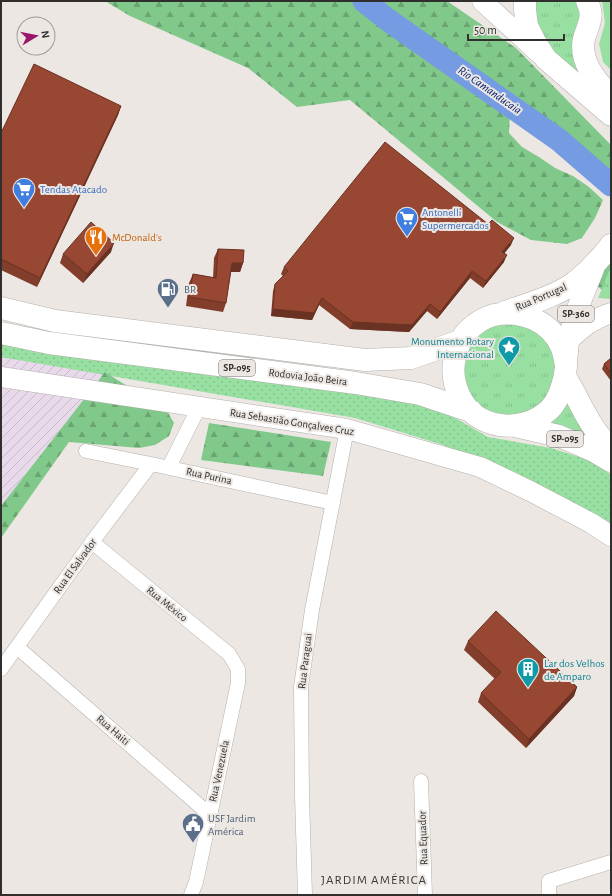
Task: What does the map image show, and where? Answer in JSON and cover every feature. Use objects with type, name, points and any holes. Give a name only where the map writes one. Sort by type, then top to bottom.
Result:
[{"type":"main road","points":[[525,1],[527,26],[546,59],[611,115]]},
{"type":"main road","points":[[587,1],[590,6],[591,18],[584,40],[584,53],[591,72],[602,88],[611,95]]},
{"type":"main road","name":"Rua Portugal","points":[[504,313],[550,296],[573,283],[603,255]]},
{"type":"main road","name":"Rua Portugal","points":[[566,370],[568,341],[582,296],[603,255]]},
{"type":"main road","name":"SP-095","points":[[1,308],[55,321],[365,360],[411,358],[460,341]]},
{"type":"main road","name":"SP-095","points":[[611,449],[604,442],[587,418],[566,370],[562,348],[552,333],[538,321],[522,314],[504,313],[487,317],[472,326],[460,341],[454,358],[453,378],[459,396],[471,411],[484,420],[499,425],[515,426],[559,436],[594,451],[611,461]]},
{"type":"main road","name":"Rodovia João Beira","points":[[1,333],[48,343],[356,383],[420,394],[471,411]]},
{"type":"main road","name":"SP-095","points":[[515,426],[534,421],[549,409],[560,394],[566,370]]},
{"type":"street","points":[[482,1],[546,59]]},
{"type":"street","points":[[568,341],[598,317],[611,313]]},
{"type":"street","name":"Rua Sebastião Gonçalves Cruz","points":[[1,376],[346,429],[480,467],[532,492],[611,536]]},
{"type":"street","points":[[169,468],[199,407]]},
{"type":"street","name":"Rua Paraguai","points":[[305,895],[302,796],[302,687],[312,610],[346,429]]},
{"type":"street","name":"Rua Purina","points":[[86,451],[333,503]]},
{"type":"street","name":"Rua El Salvador","points":[[1,669],[92,542],[151,464]]},
{"type":"street","name":"Rua México","points":[[92,542],[229,654],[238,670]]},
{"type":"street","name":"Rua Haiti","points":[[17,647],[209,814]]},
{"type":"street","name":"Rua Venezuela","points":[[191,895],[196,882],[209,814],[238,683],[238,670]]},
{"type":"street","name":"Rua Equador","points":[[421,781],[425,895]]},
{"type":"street","points":[[549,895],[549,881],[611,862]]},
{"type":"shaded area","points":[[1,352],[105,372],[1,506]]},
{"type":"green space","points":[[105,1],[447,1],[516,48],[611,145],[611,185],[593,159],[562,136],[544,128],[529,115],[510,112],[509,133],[522,147],[555,168],[573,176],[589,187],[603,200],[595,218],[582,238],[567,244],[531,240],[497,222],[350,100],[297,107],[248,68],[130,16]]},
{"type":"green space","points":[[532,1],[580,1],[583,13],[576,39],[611,104],[551,53],[536,22]]},
{"type":"green space","points":[[602,1],[611,1],[611,70],[603,62],[599,44],[605,23]]},
{"type":"green space","points":[[611,253],[611,297],[597,286]]},
{"type":"green space","points":[[611,268],[611,299],[598,298],[609,271]]},
{"type":"green space","points":[[515,322],[532,328],[544,338],[553,351],[557,366],[546,401],[518,418],[484,411],[463,386],[463,356],[481,331],[497,323]]},
{"type":"green space","points":[[1,341],[420,403],[457,419],[488,437],[551,448],[592,461],[611,475],[611,523],[513,472],[440,444],[355,418],[1,357]]},
{"type":"green space","points":[[105,372],[167,411],[174,423],[169,436],[155,445],[139,448],[69,442],[1,538],[1,506]]},
{"type":"green space","points":[[566,393],[611,454],[539,426]]},
{"type":"green space","points":[[209,423],[331,442],[323,476],[201,460]]},
{"type":"building","points":[[34,64],[121,106],[40,278],[1,259],[1,133]]},
{"type":"building","name":"Antonelli Supermercados","points":[[385,142],[488,224],[492,220],[514,238],[502,252],[507,255],[486,281],[472,271],[440,312],[430,304],[412,325],[353,322],[322,298],[314,313],[273,309],[275,284],[288,271],[284,267]]},
{"type":"building","points":[[91,222],[114,243],[87,274],[63,254]]},
{"type":"building","points":[[218,249],[244,250],[243,263],[232,263],[226,303],[189,297],[193,274],[216,278]]},
{"type":"building","points":[[611,358],[611,373],[604,364]]},
{"type":"building","name":"Lar dos Velhos de Amparo","points":[[496,611],[577,687],[529,739],[481,693],[501,672],[468,641]]},
{"type":"waterway","name":"Rio Camanducaia","points":[[364,1],[388,20],[559,140],[611,185]]},
{"type":"place","name":"Tendas Atacado","points":[[24,208]]},
{"type":"place","name":"Antonelli Supermercados","points":[[407,238]]},
{"type":"place","name":"McDonald's","points":[[96,256]]},
{"type":"place","name":"BR","points":[[168,308]]},
{"type":"place","name":"Monumento Rotary Internacional","points":[[509,366]]},
{"type":"place","name":"Lar dos Velhos de Amparo","points":[[528,688]]},
{"type":"place","name":"USF Jardim América","points":[[193,844]]},
{"type":"district","name":"JARDIM AMÉRICA","points":[[374,880]]}]
